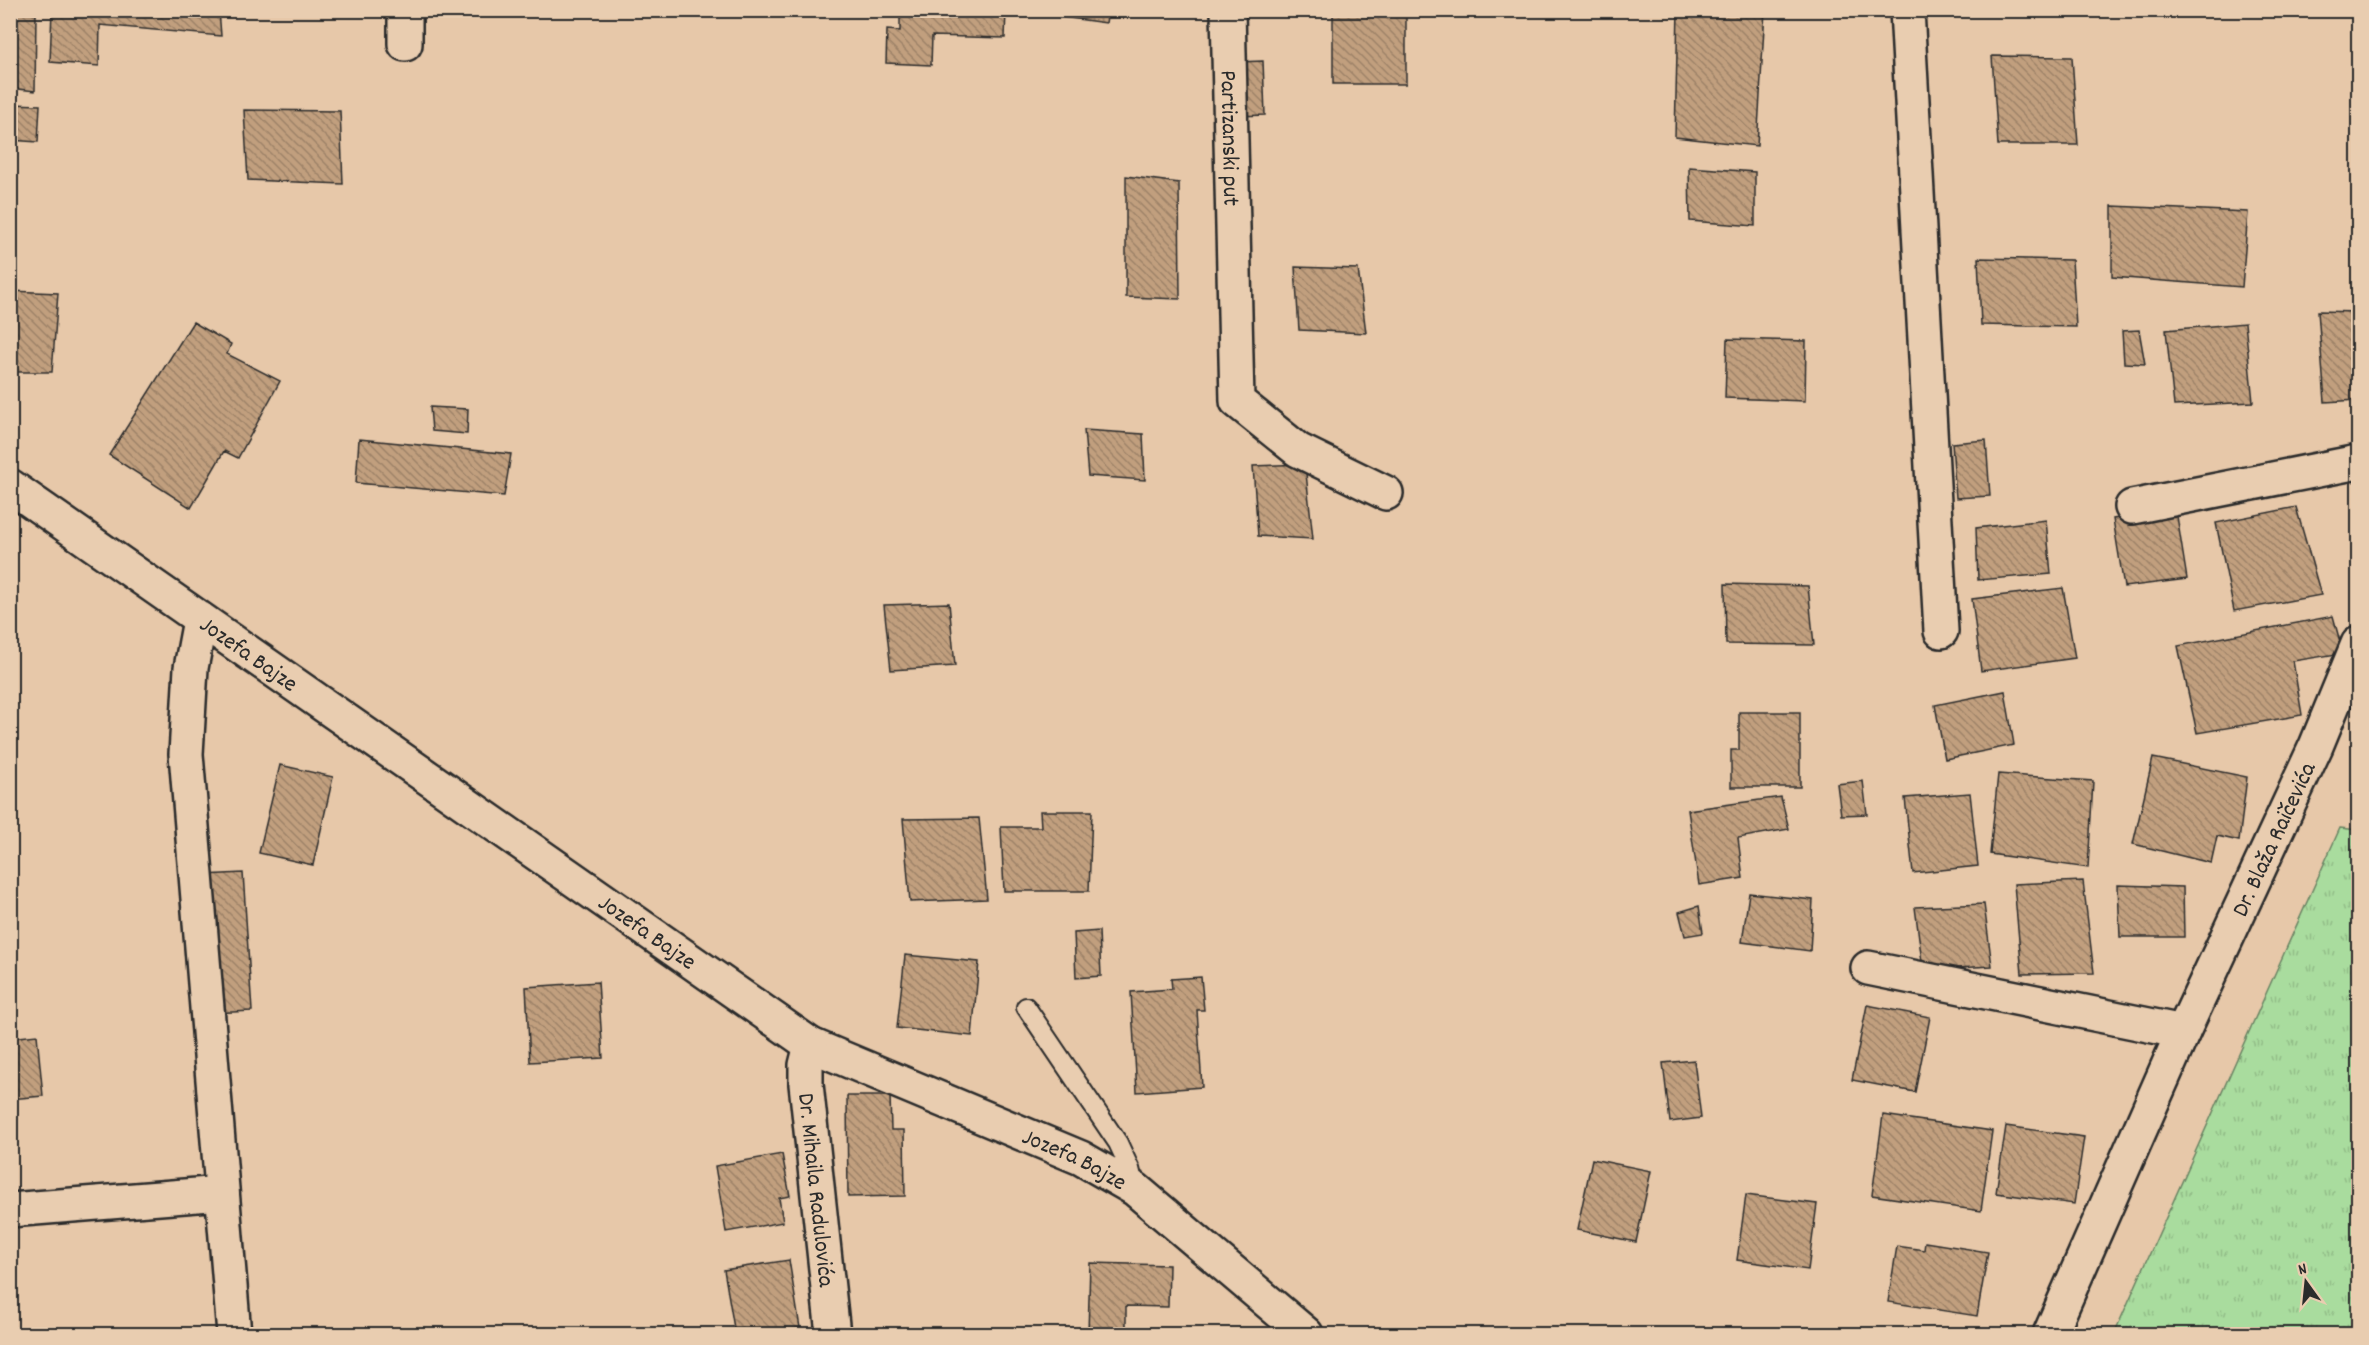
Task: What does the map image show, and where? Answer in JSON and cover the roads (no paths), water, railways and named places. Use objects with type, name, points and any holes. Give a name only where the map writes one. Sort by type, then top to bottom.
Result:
[{"type":"street","points":[[405,10],[405,44]]},
{"type":"street","name":"Partizanski put","points":[[1228,10],[1237,401],[1298,450],[1386,493]]},
{"type":"street","points":[[1907,10],[1941,632]]},
{"type":"street","points":[[2132,507],[2358,462]]},
{"type":"street","name":"Jozefa Bajze","points":[[10,486],[811,1045],[1081,1158],[1135,1189],[1306,1335]]},
{"type":"street","points":[[201,620],[191,668],[186,754],[234,1335]]},
{"type":"street","name":"Dr. Blaža Raičevića","points":[[2050,1335],[2183,1032],[2316,746],[2358,644]]},
{"type":"street","points":[[1868,968],[2183,1032]]},
{"type":"street","name":"Dr. Mihaila Radulovića","points":[[811,1045],[806,1065],[806,1084],[833,1335]]},
{"type":"street","points":[[10,1210],[222,1193]]},
{"type":"lane","points":[[1026,1007],[1118,1143],[1130,1169],[1135,1189]]}]
